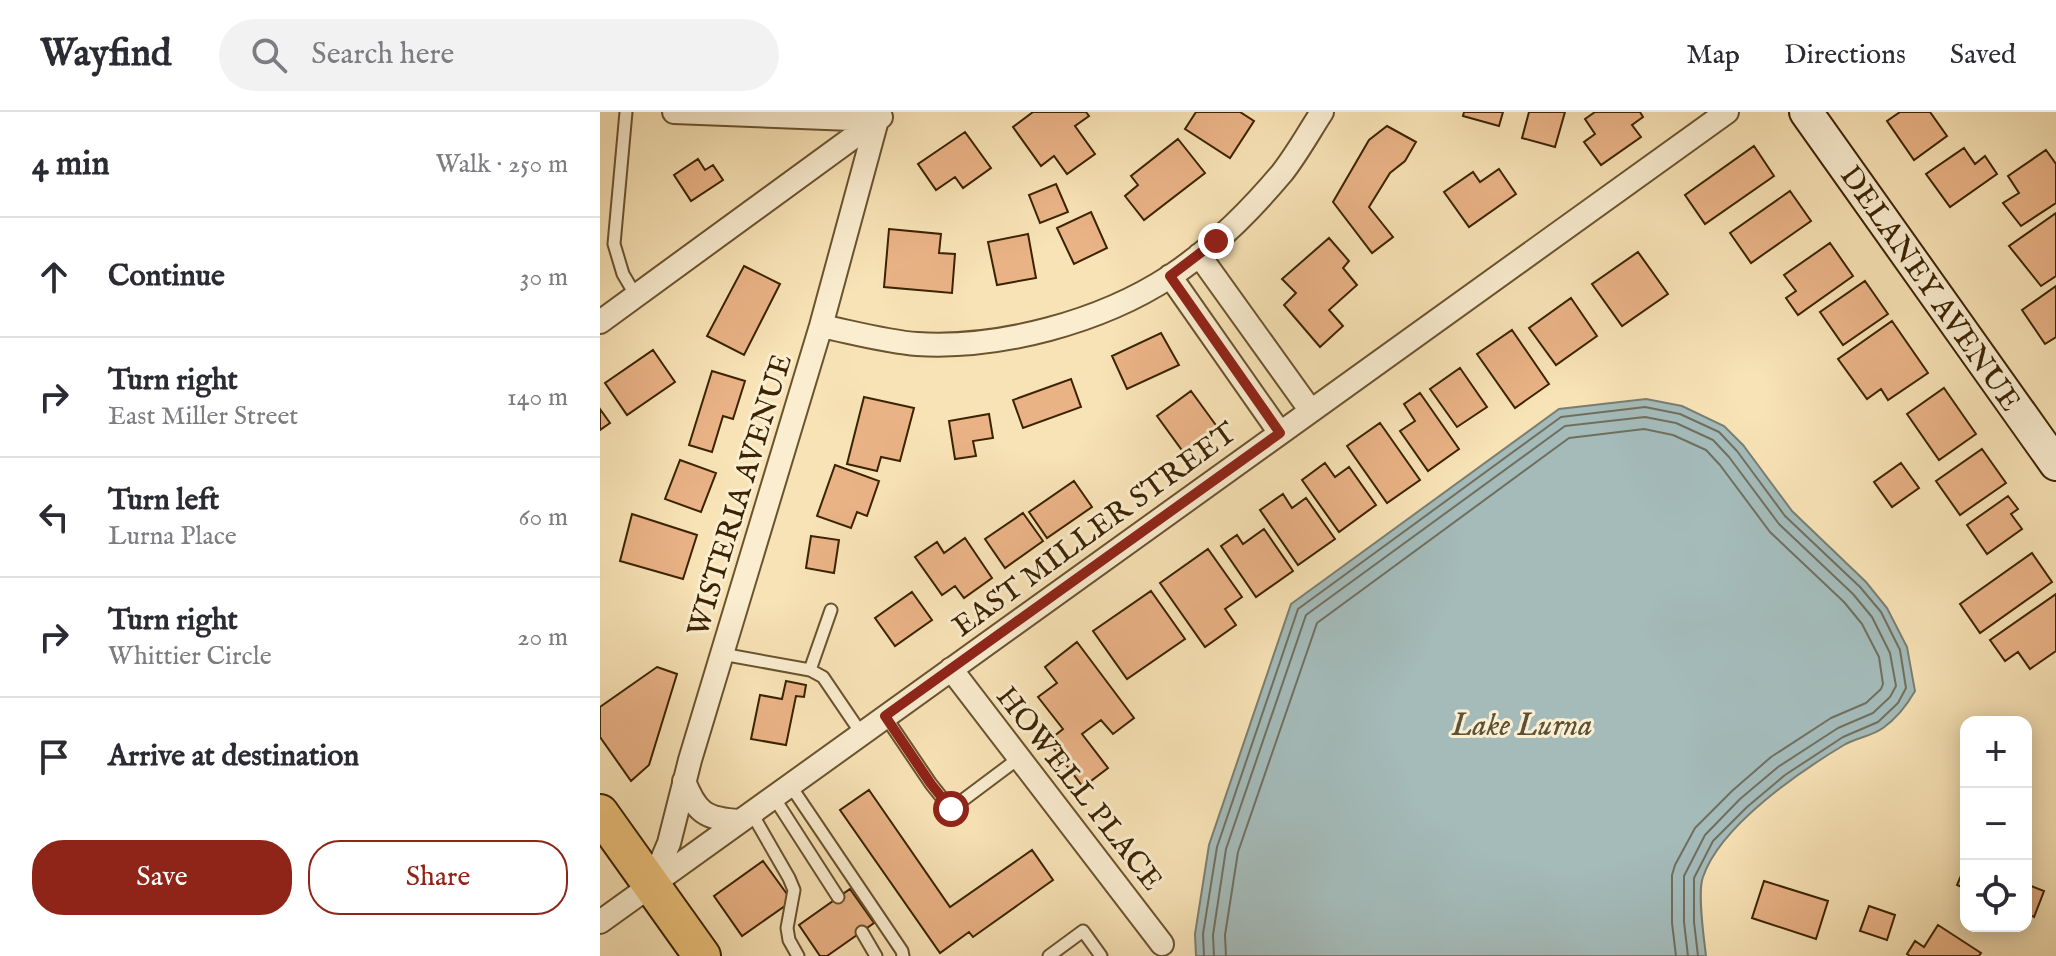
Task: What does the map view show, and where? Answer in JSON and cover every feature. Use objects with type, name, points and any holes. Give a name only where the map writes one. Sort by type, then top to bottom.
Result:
[{"type":"main road","points":[[600,813],[702,956]]},
{"type":"street","points":[[674,112],[883,116]]},
{"type":"street","points":[[821,326],[915,344],[970,343],[1023,337],[1124,301],[1170,276],[1199,255],[1249,209],[1284,170],[1322,112]]},
{"type":"street","name":"DELANEY AVENUE","points":[[1806,112],[2056,464]]},
{"type":"street","name":"EAST MILLER STREET","points":[[745,817],[1724,113]]},
{"type":"street","points":[[600,322],[883,116]]},
{"type":"street","name":"WISTERIA AVENUE","points":[[651,885],[669,843],[684,781],[883,116]]},
{"type":"street","points":[[1199,255],[1311,411]]},
{"type":"street","points":[[1170,276],[1280,433]]},
{"type":"street","name":"HOWELL PLACE","points":[[951,669],[1159,950]]},
{"type":"street","points":[[684,781],[691,798],[707,816],[719,820],[745,817]]},
{"type":"street","points":[[600,922],[745,817]]},
{"type":"lane","points":[[626,112],[614,244],[623,274],[636,296]]},
{"type":"lane","points":[[810,670],[831,610]]},
{"type":"lane","points":[[722,654],[810,670],[823,677],[861,733]]},
{"type":"lane","points":[[885,716],[951,809],[1019,758]]},
{"type":"lane","points":[[781,790],[838,897]]},
{"type":"lane","points":[[781,790],[903,956]]},
{"type":"lane","points":[[745,817],[789,878],[794,890],[787,928],[789,940],[798,956]]},
{"type":"lane","points":[[1049,956],[1083,931],[1101,956]]},
{"type":"lane","points":[[862,932],[876,956]]},
{"type":"water","name":"Lake Lurna","points":[[1646,399],[1682,406],[1724,426],[1743,445],[1792,511],[1866,582],[1887,608],[1907,647],[1915,691],[1888,724],[1844,745],[1805,770],[1763,802],[1726,839],[1712,858],[1701,884],[1706,956],[1196,956],[1195,934],[1209,845],[1291,604],[1559,409]]},
{"type":"building","points":[[1033,112],[1086,112],[1089,116],[1075,126],[1095,154],[1067,174],[1054,156],[1041,166],[1013,127]]},
{"type":"building","points":[[1196,112],[1240,112],[1254,121],[1230,158],[1185,129]]},
{"type":"building","points":[[1464,112],[1503,112],[1499,126],[1463,116]]},
{"type":"building","points":[[1529,112],[1565,112],[1555,147],[1522,138]]},
{"type":"building","points":[[1595,112],[1640,112],[1643,117],[1632,125],[1641,137],[1601,165],[1584,142],[1595,134],[1585,119]]},
{"type":"building","points":[[1900,112],[1930,112],[1947,136],[1914,160],[1887,121]]},
{"type":"building","points":[[1387,126],[1416,142],[1405,161],[1390,173],[1369,207],[1393,237],[1372,253],[1333,202],[1369,140]]},
{"type":"building","points":[[965,132],[991,168],[963,188],[955,177],[936,190],[918,164]]},
{"type":"building","points":[[1178,139],[1205,173],[1144,220],[1125,196],[1138,185],[1131,176]]},
{"type":"building","points":[[1754,146],[1774,176],[1705,224],[1685,195]]},
{"type":"building","points":[[1964,148],[1975,164],[1985,156],[1997,174],[1950,207],[1926,174]]},
{"type":"building","points":[[2046,150],[2056,164],[2056,203],[2021,226],[2003,203],[2019,193],[2008,176]]},
{"type":"building","points":[[698,159],[705,170],[713,165],[723,180],[691,201],[674,175]]},
{"type":"building","points":[[1499,169],[1516,194],[1469,227],[1444,192],[1473,172],[1480,182]]},
{"type":"building","points":[[1056,184],[1068,212],[1040,223],[1029,195]]},
{"type":"building","points":[[1790,191],[1811,221],[1751,263],[1730,233]]},
{"type":"building","points":[[1091,212],[1107,248],[1074,264],[1057,228]]},
{"type":"building","points":[[2056,213],[2056,276],[2041,286],[2009,246]]},
{"type":"building","points":[[889,229],[941,234],[939,253],[955,254],[952,293],[884,287]]},
{"type":"building","points":[[1028,234],[1036,278],[997,285],[988,242]]},
{"type":"building","points":[[1329,238],[1349,261],[1343,268],[1357,285],[1329,310],[1343,326],[1320,347],[1284,305],[1296,293],[1282,279]]},
{"type":"building","points":[[1830,243],[1853,276],[1798,315],[1786,298],[1796,291],[1784,275]]},
{"type":"building","points":[[1638,252],[1668,294],[1622,326],[1592,284]]},
{"type":"building","points":[[744,266],[780,284],[744,355],[707,336]]},
{"type":"building","points":[[1865,281],[1888,314],[1843,345],[1820,312]]},
{"type":"building","points":[[2056,286],[2056,337],[2045,344],[2022,310]]},
{"type":"building","points":[[1571,298],[1597,336],[1556,365],[1529,328]]},
{"type":"building","points":[[1892,321],[1928,373],[1888,400],[1881,389],[1867,399],[1838,359]]},
{"type":"building","points":[[1512,330],[1549,384],[1515,408],[1477,354]]},
{"type":"building","points":[[1161,333],[1179,365],[1127,389],[1112,356]]},
{"type":"building","points":[[653,350],[675,382],[627,415],[605,383]]},
{"type":"building","points":[[1460,368],[1487,407],[1457,427],[1430,389]]},
{"type":"building","points":[[712,371],[745,381],[733,419],[723,416],[712,452],[689,445]]},
{"type":"building","points":[[1071,379],[1081,407],[1023,428],[1013,400]]},
{"type":"building","points":[[1944,388],[1976,434],[1939,460],[1907,414]]},
{"type":"building","points":[[1191,391],[1218,428],[1184,453],[1157,416]]},
{"type":"building","points":[[1420,393],[1459,449],[1428,471],[1400,431],[1415,421],[1404,404]]},
{"type":"building","points":[[864,397],[914,408],[900,461],[881,457],[877,471],[847,464]]},
{"type":"building","points":[[600,409],[610,423],[600,430]]},
{"type":"building","points":[[989,414],[993,438],[973,441],[976,456],[955,459],[949,421]]},
{"type":"building","points":[[1380,423],[1420,480],[1387,503],[1347,446]]},
{"type":"building","points":[[1982,449],[2006,483],[1960,515],[1936,481]]},
{"type":"building","points":[[680,460],[716,473],[701,512],[665,499]]},
{"type":"building","points":[[1325,463],[1335,477],[1349,467],[1376,505],[1339,532],[1302,480]]},
{"type":"building","points":[[1901,463],[1919,488],[1892,507],[1874,482]]},
{"type":"building","points":[[835,465],[879,481],[867,516],[857,512],[851,528],[817,516]]},
{"type":"building","points":[[1074,481],[1092,507],[1047,538],[1029,512]]},
{"type":"building","points":[[1283,494],[1292,508],[1306,498],[1335,539],[1298,565],[1260,510]]},
{"type":"building","points":[[2008,496],[2018,509],[2011,514],[2022,529],[1987,554],[1967,525]]},
{"type":"building","points":[[1023,513],[1043,541],[1005,568],[985,539]]},
{"type":"building","points":[[632,514],[697,535],[683,579],[620,561]]},
{"type":"building","points":[[1264,529],[1293,571],[1256,597],[1221,546],[1237,535],[1243,544]]},
{"type":"building","points":[[811,536],[839,540],[834,573],[806,568]]},
{"type":"building","points":[[965,538],[992,578],[964,598],[955,586],[942,595],[915,557],[937,542],[944,553]]},
{"type":"building","points":[[1208,549],[1242,597],[1225,609],[1236,625],[1205,647],[1160,583]]},
{"type":"building","points":[[2032,553],[2052,582],[1980,633],[1960,604]]},
{"type":"building","points":[[1151,591],[1185,639],[1127,679],[1093,631]]},
{"type":"building","points":[[912,592],[932,620],[895,646],[875,618]]},
{"type":"building","points":[[2056,594],[2056,651],[2030,669],[2018,652],[2005,661],[1990,640]]},
{"type":"building","points":[[1077,642],[1134,718],[1113,734],[1101,720],[1082,734],[1108,768],[1083,787],[1048,741],[1063,729],[1038,697],[1057,683],[1045,667]]},
{"type":"building","points":[[657,667],[677,674],[649,765],[631,781],[600,737],[600,707]]},
{"type":"building","points":[[786,681],[806,685],[804,697],[796,696],[786,745],[751,739],[760,695],[782,699]]},
{"type":"building","points":[[869,790],[950,907],[1032,850],[1053,880],[973,937],[969,932],[940,953],[840,810]]},
{"type":"building","points":[[763,861],[792,901],[742,936],[714,896]]},
{"type":"building","points":[[1764,881],[1828,901],[1816,939],[1752,918]]},
{"type":"building","points":[[2032,886],[2044,891],[2032,916]]},
{"type":"building","points":[[850,889],[874,923],[827,956],[820,956],[799,925]]},
{"type":"building","points":[[1869,906],[1895,915],[1887,940],[1860,931]]},
{"type":"building","points":[[1938,925],[1981,953],[1979,956],[1907,954],[1915,941],[1924,947]]},
{"type":"route","points":[[951,809],[885,716],[1280,433],[1170,276],[1216,241]]}]
